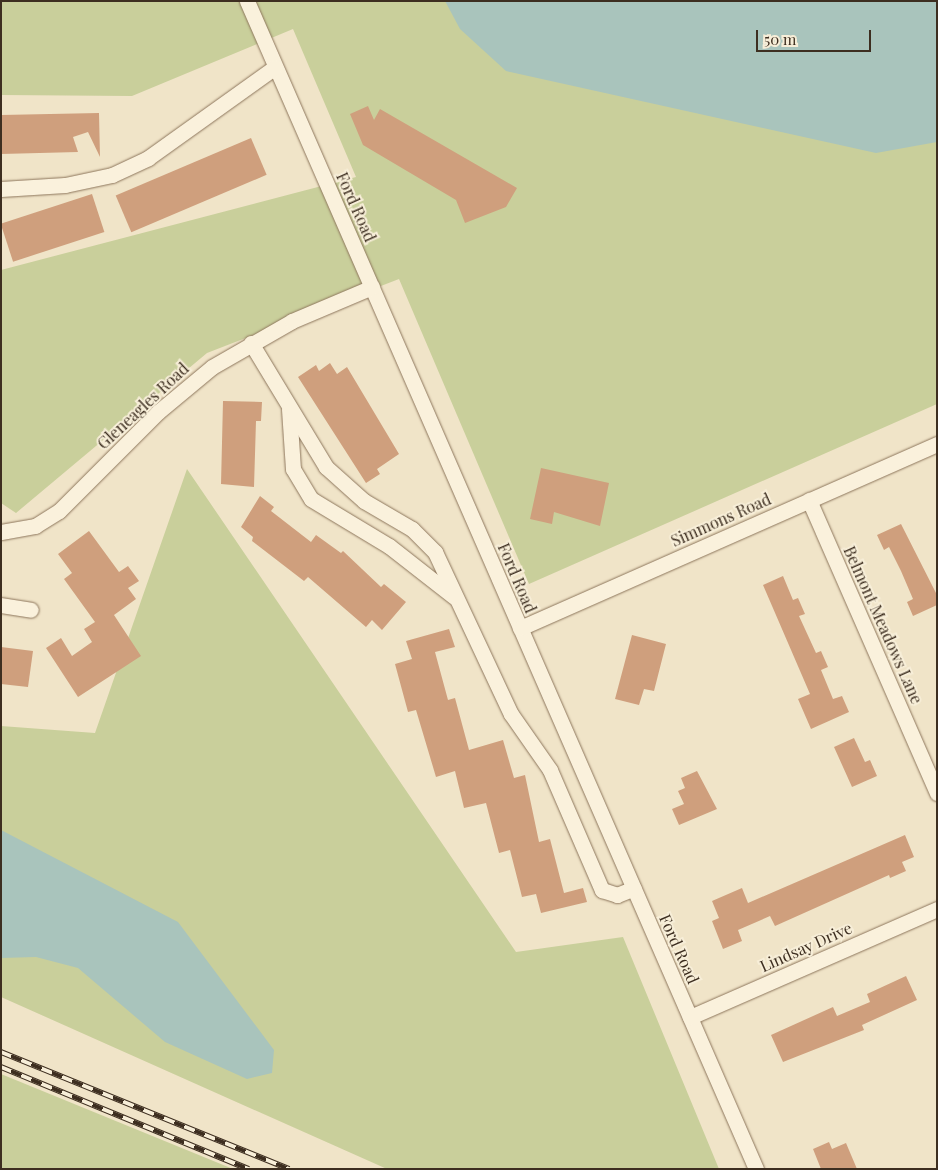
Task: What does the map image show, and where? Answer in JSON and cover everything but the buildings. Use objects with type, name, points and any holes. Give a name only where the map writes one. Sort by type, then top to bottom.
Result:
[{"type":"street","name":"Ford Road","points":[[247,1],[756,1169]]},
{"type":"street","points":[[1,189],[65,185],[112,175],[148,158],[275,67]]},
{"type":"street","name":"Gleneagles Road","points":[[1,532],[35,526],[59,511],[184,388],[251,343],[372,287]]},
{"type":"street","points":[[251,343],[326,466],[346,487],[412,529],[435,552],[511,714],[550,770],[602,890],[617,895],[634,888]]},
{"type":"street","points":[[289,408],[293,469],[311,499],[389,546],[457,600]]},
{"type":"street","name":"Simmons Road","points":[[520,628],[937,444]]},
{"type":"street","name":"Belmont Meadows Lane","points":[[809,500],[937,793]]},
{"type":"street","points":[[1,605],[30,610]]},
{"type":"street","name":"Lindsay Drive","points":[[690,1017],[937,909]]},
{"type":"green space","points":[[1,1],[937,1],[937,404],[529,584],[399,279],[207,353],[16,513],[1,503],[1,270],[356,177],[293,29],[132,96],[1,95]]},
{"type":"green space","points":[[187,469],[516,952],[623,937],[719,1169],[387,1169],[1,997],[1,726],[95,733]]},
{"type":"green space","points":[[1,1074],[233,1169],[1,1169]]},
{"type":"water","points":[[445,1],[937,1],[937,142],[876,153],[506,71],[460,29]]},
{"type":"water","points":[[1,830],[178,922],[274,1050],[272,1073],[247,1079],[165,1042],[78,968],[36,957],[1,958]]},
{"type":"railway","points":[[1,1052],[289,1169]]},
{"type":"railway","points":[[1,1067],[249,1169]]}]
